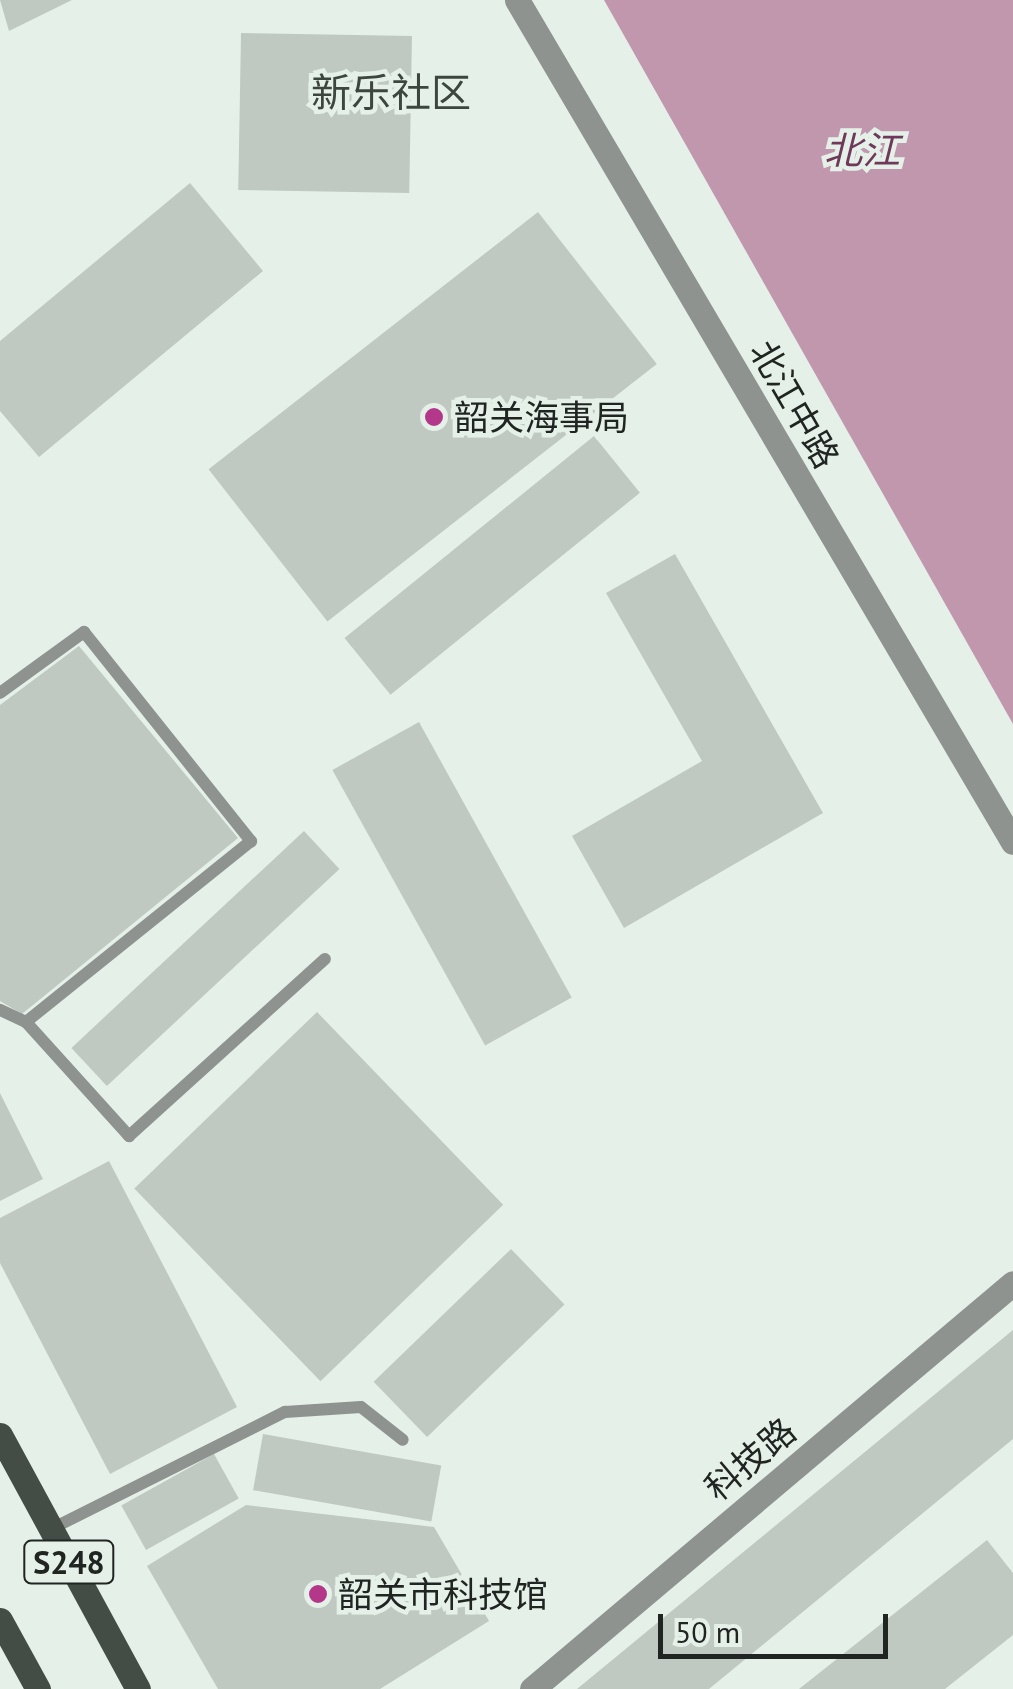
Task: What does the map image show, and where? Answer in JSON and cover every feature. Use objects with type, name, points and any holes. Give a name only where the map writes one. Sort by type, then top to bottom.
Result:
[{"type":"main road","name":"S248","points":[[0,1435],[138,1689]]},
{"type":"main road","name":"S248","points":[[0,1620],[38,1689]]},
{"type":"street","name":"北江中路","points":[[517,0],[1013,842]]},
{"type":"street","name":"科技路","points":[[532,1689],[1013,1283]]},
{"type":"lane","points":[[0,693],[84,632],[252,841],[26,1022]]},
{"type":"lane","points":[[0,1010],[26,1022],[129,1136],[325,959]]},
{"type":"lane","points":[[51,1529],[285,1412],[360,1407],[403,1440]]},
{"type":"water","name":"北江","points":[[604,0],[1013,0],[1013,724]]},
{"type":"building","points":[[0,0],[72,0],[9,31]]},
{"type":"building","points":[[241,33],[412,36],[409,193],[238,190]]},
{"type":"building","points":[[190,183],[263,271],[39,457],[0,411],[0,341]]},
{"type":"building","name":"韶关海事局","points":[[538,212],[657,364],[327,621],[209,469]]},
{"type":"building","points":[[594,436],[640,493],[390,695],[345,638]]},
{"type":"building","points":[[675,554],[823,813],[624,928],[572,836],[702,761],[606,593]]},
{"type":"building","points":[[79,646],[238,838],[22,1014],[0,1001],[0,705]]},
{"type":"building","points":[[419,722],[572,998],[485,1046],[332,770]]},
{"type":"building","points":[[304,831],[339,869],[107,1086],[71,1048]]},
{"type":"building","points":[[317,1012],[503,1205],[320,1381],[134,1188]]},
{"type":"building","points":[[0,1093],[43,1179],[0,1201]]},
{"type":"building","points":[[109,1161],[237,1407],[110,1474],[0,1263],[0,1218]]},
{"type":"building","points":[[511,1249],[564,1304],[427,1437],[374,1382]]},
{"type":"building","points":[[1013,1330],[1013,1439],[709,1689],[577,1689]]},
{"type":"building","points":[[263,1434],[441,1465],[431,1522],[253,1490]]},
{"type":"building","points":[[214,1454],[239,1499],[146,1550],[121,1505]]},
{"type":"building","name":"韶关市科技馆","points":[[246,1505],[434,1527],[489,1621],[380,1689],[218,1689],[147,1566]]},
{"type":"building","points":[[987,1540],[1013,1573],[1013,1635],[945,1689],[799,1689]]},
{"type":"place","name":"韶关海事局","points":[[434,417]]},
{"type":"place","name":"韶关市科技馆","points":[[318,1594]]},
{"type":"district","name":"新乐社区","points":[[391,92]]}]
